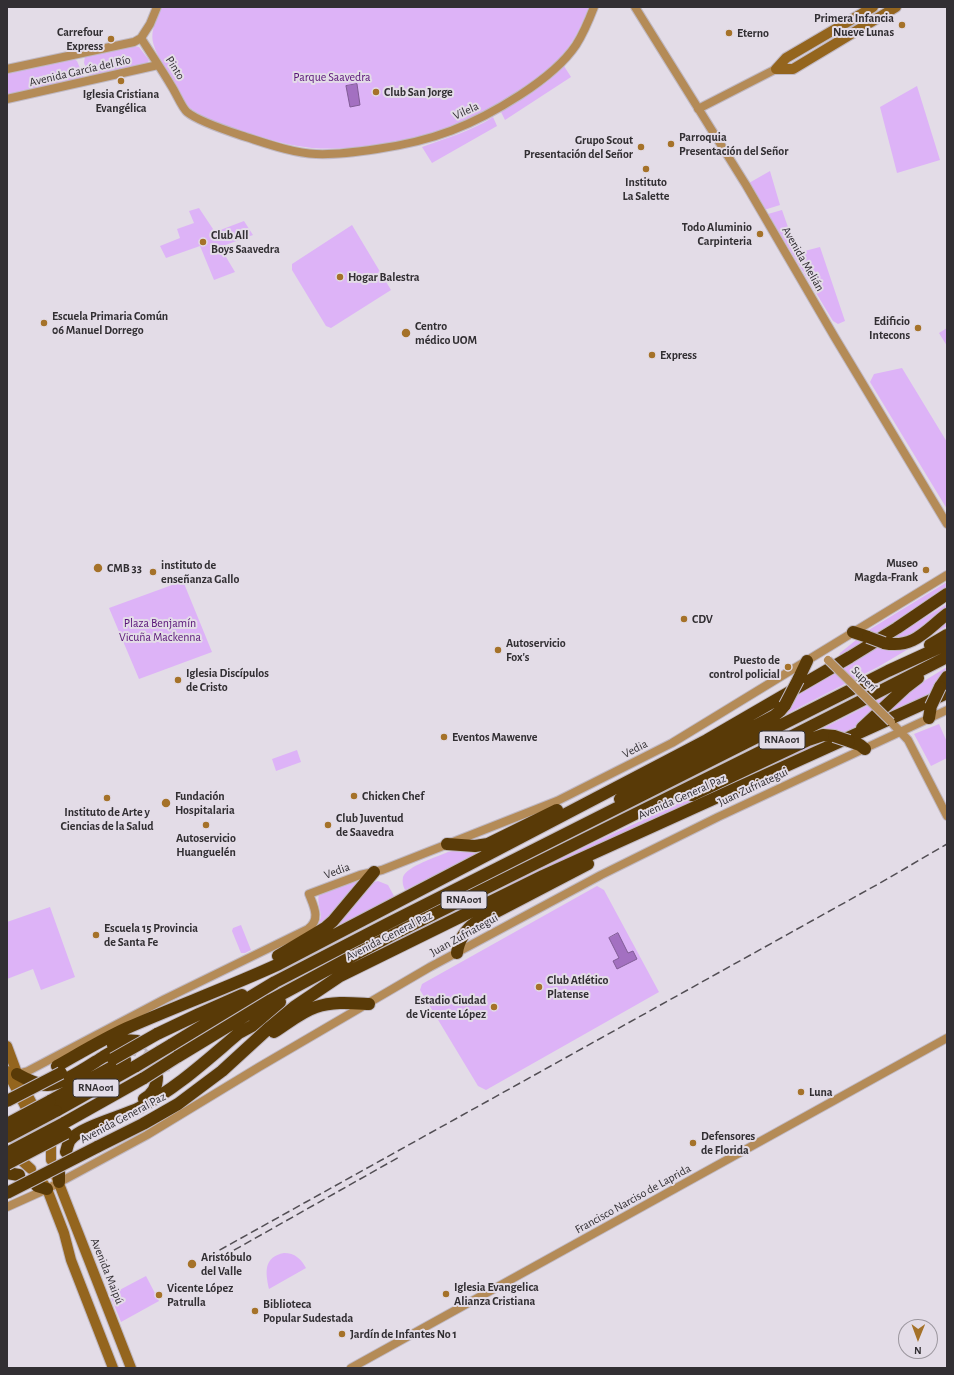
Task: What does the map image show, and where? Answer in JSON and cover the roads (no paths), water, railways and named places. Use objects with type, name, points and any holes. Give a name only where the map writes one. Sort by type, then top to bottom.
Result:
[{"type":"highway","points":[[7,1101],[59,1070],[107,1038],[258,974],[707,740],[897,628],[947,594]]},
{"type":"highway","points":[[897,628],[947,600]]},
{"type":"highway","points":[[854,632],[884,643],[894,645],[903,644],[911,642],[947,614]]},
{"type":"highway","points":[[888,671],[947,635]]},
{"type":"highway","name":"Avenida General Paz","points":[[7,1137],[53,1106],[136,1066],[163,1039],[888,671],[947,644]]},
{"type":"highway","points":[[848,739],[905,688],[946,657]]},
{"type":"highway","name":"Avenida General Paz","points":[[7,1153],[65,1128],[270,1000],[400,932],[946,657]]},
{"type":"highway","points":[[573,830],[639,787],[774,716],[785,704],[807,661]]},
{"type":"highway","points":[[930,712],[945,689]]},
{"type":"highway","name":"Avenida General Paz","points":[[7,1193],[96,1144],[143,1124],[178,1104],[234,1061],[294,1007],[340,976],[543,876],[848,739],[945,689]]},
{"type":"highway","points":[[619,822],[671,805],[808,740],[823,735],[848,739],[865,749]]},
{"type":"highway","points":[[447,844],[475,846],[488,844],[575,801],[634,778]]},
{"type":"highway","points":[[457,952],[466,931],[475,922],[611,851],[655,826]]},
{"type":"highway","points":[[215,992],[325,928],[341,912],[374,872]]},
{"type":"highway","points":[[11,1178],[96,1144],[140,1118],[175,1094],[238,1042],[252,1026],[310,979]]},
{"type":"highway","points":[[17,1075],[40,1090],[56,1090],[121,1056],[163,1039],[199,1014],[275,982]]},
{"type":"highway","points":[[234,1061],[273,1032],[317,1006],[336,1004],[369,1004]]},
{"type":"highway","points":[[66,1152],[70,1141],[76,1135],[116,1116],[138,1109],[153,1100],[172,1087],[239,1033],[252,1026]]},
{"type":"highway","points":[[7,1092],[121,1041],[137,1041]]},
{"type":"highway","points":[[7,1124],[53,1106],[121,1056]]},
{"type":"highway","points":[[7,1164],[65,1128],[95,1119],[137,1103],[148,1097],[152,1093],[161,1074],[163,1084],[160,1092],[153,1100]]},
{"type":"main road","points":[[776,69],[786,58],[873,7]]},
{"type":"main road","points":[[776,69],[793,69],[896,7]]},
{"type":"main road","points":[[7,1046],[31,1109]]},
{"type":"main road","points":[[48,1147],[51,1160]]},
{"type":"main road","points":[[24,1160],[31,1169]]},
{"type":"main road","name":"Avenida Maipú","points":[[58,1177],[131,1368]]},
{"type":"main road","points":[[41,1186],[64,1232],[69,1254],[113,1368]]},
{"type":"street","points":[[141,38],[150,24],[157,7]]},
{"type":"street","name":"Vilela","points":[[187,112],[221,128],[302,153],[334,154],[358,152],[412,143],[431,138],[482,118],[530,89],[555,69],[575,46],[594,7]]},
{"type":"street","name":"Avenida Melián","points":[[635,7],[746,184],[834,336],[947,524]]},
{"type":"street","name":"Pinto","points":[[141,38],[187,112]]},
{"type":"street","name":"Avenida García del Río","points":[[7,69],[134,42],[141,38]]},
{"type":"street","name":"Avenida García del Río","points":[[7,100],[158,65]]},
{"type":"street","points":[[698,109],[776,69]]},
{"type":"street","name":"Vedia","points":[[17,1075],[28,1071],[165,999],[313,926],[316,921],[316,915],[309,894],[360,875],[374,872],[557,801],[644,758],[672,743],[947,575]]},
{"type":"street","name":"Superí","points":[[822,652],[828,660],[908,740],[947,816]]},
{"type":"street","name":"Juan Zufriategui","points":[[7,1207],[58,1177],[147,1135],[457,952],[601,875],[718,817],[900,732],[930,712],[947,710]]},
{"type":"street","name":"Francisco Narciso de Laprida","points":[[351,1368],[947,1038]]},
{"type":"tunnel","points":[[137,1041],[148,1045],[156,1052],[159,1056],[164,1072]]},
{"type":"tunnel","points":[[126,1048],[132,1049],[147,1056],[154,1065],[157,1077]]},
{"type":"railway","points":[[209,1256],[880,883],[947,844]]},
{"type":"railway","points":[[213,1262],[401,1156]]},
{"type":"place","name":"Primera Infancia Nueve Lunas","points":[[902,25]]},
{"type":"place","name":"Eterno","points":[[729,33]]},
{"type":"place","name":"Carrefour Express","points":[[111,39]]},
{"type":"place","name":"Iglesia Cristiana Evangélica","points":[[121,81]]},
{"type":"place","name":"Club San Jorge","points":[[376,92]]},
{"type":"place","name":"Parroquia Presentación del Señor","points":[[671,144]]},
{"type":"place","name":"Grupo Scout Presentación del Señor","points":[[641,147]]},
{"type":"place","name":"Instituto La Salette","points":[[646,169]]},
{"type":"place","name":"Todo Aluminio Carpinteria","points":[[760,234]]},
{"type":"place","name":"Club All Boys Saavedra","points":[[203,242]]},
{"type":"place","name":"Hogar Balestra","points":[[340,277]]},
{"type":"place","name":"Escuela Primaria Común 06 Manuel Dorrego","points":[[44,323]]},
{"type":"place","name":"Edificio Intecons","points":[[918,328]]},
{"type":"place","name":"Centro médico UOM","points":[[406,333]]},
{"type":"place","name":"Express","points":[[652,355]]},
{"type":"place","name":"CMB 33","points":[[98,568]]},
{"type":"place","name":"Museo Magda-Frank","points":[[926,570]]},
{"type":"place","name":"instituto de enseñanza Gallo","points":[[153,572]]},
{"type":"place","name":"CDV","points":[[684,619]]},
{"type":"place","name":"Autoservicio Fox's","points":[[498,650]]},
{"type":"place","name":"Puesto de control policial","points":[[788,667]]},
{"type":"place","name":"Iglesia Discípulos de Cristo","points":[[178,680]]},
{"type":"place","name":"Eventos Mawenve","points":[[444,737]]},
{"type":"place","name":"Chicken Chef","points":[[354,796]]},
{"type":"place","name":"Instituto de Arte y Ciencias de la Salud","points":[[107,798]]},
{"type":"place","name":"Fundación Hospitalaria","points":[[166,803]]},
{"type":"place","name":"Autoservicio Huanguelén","points":[[206,825]]},
{"type":"place","name":"Club Juventud de Saavedra","points":[[328,825]]},
{"type":"place","name":"Escuela 15 Provincia de Santa Fe","points":[[96,935]]},
{"type":"place","name":"Club Atlético Platense","points":[[539,987]]},
{"type":"place","name":"Estadio Ciudad de Vicente López","points":[[494,1007]]},
{"type":"place","name":"Luna","points":[[801,1092]]},
{"type":"place","name":"Defensores de Florida","points":[[693,1143]]},
{"type":"place","name":"Aristóbulo del Valle","points":[[192,1264]]},
{"type":"place","name":"Iglesia Evangelica Alianza Cristiana","points":[[446,1294]]},
{"type":"place","name":"Vicente López Patrulla","points":[[159,1295]]},
{"type":"place","name":"Biblioteca Popular Sudestada","points":[[255,1311]]},
{"type":"place","name":"Jardín de Infantes No 1","points":[[342,1334]]},
{"type":"park label","name":"Parque Saavedra","points":[[332,77]]},
{"type":"park label","name":"Plaza Benjamín Vicuña Mackenna","points":[[160,630]]}]
